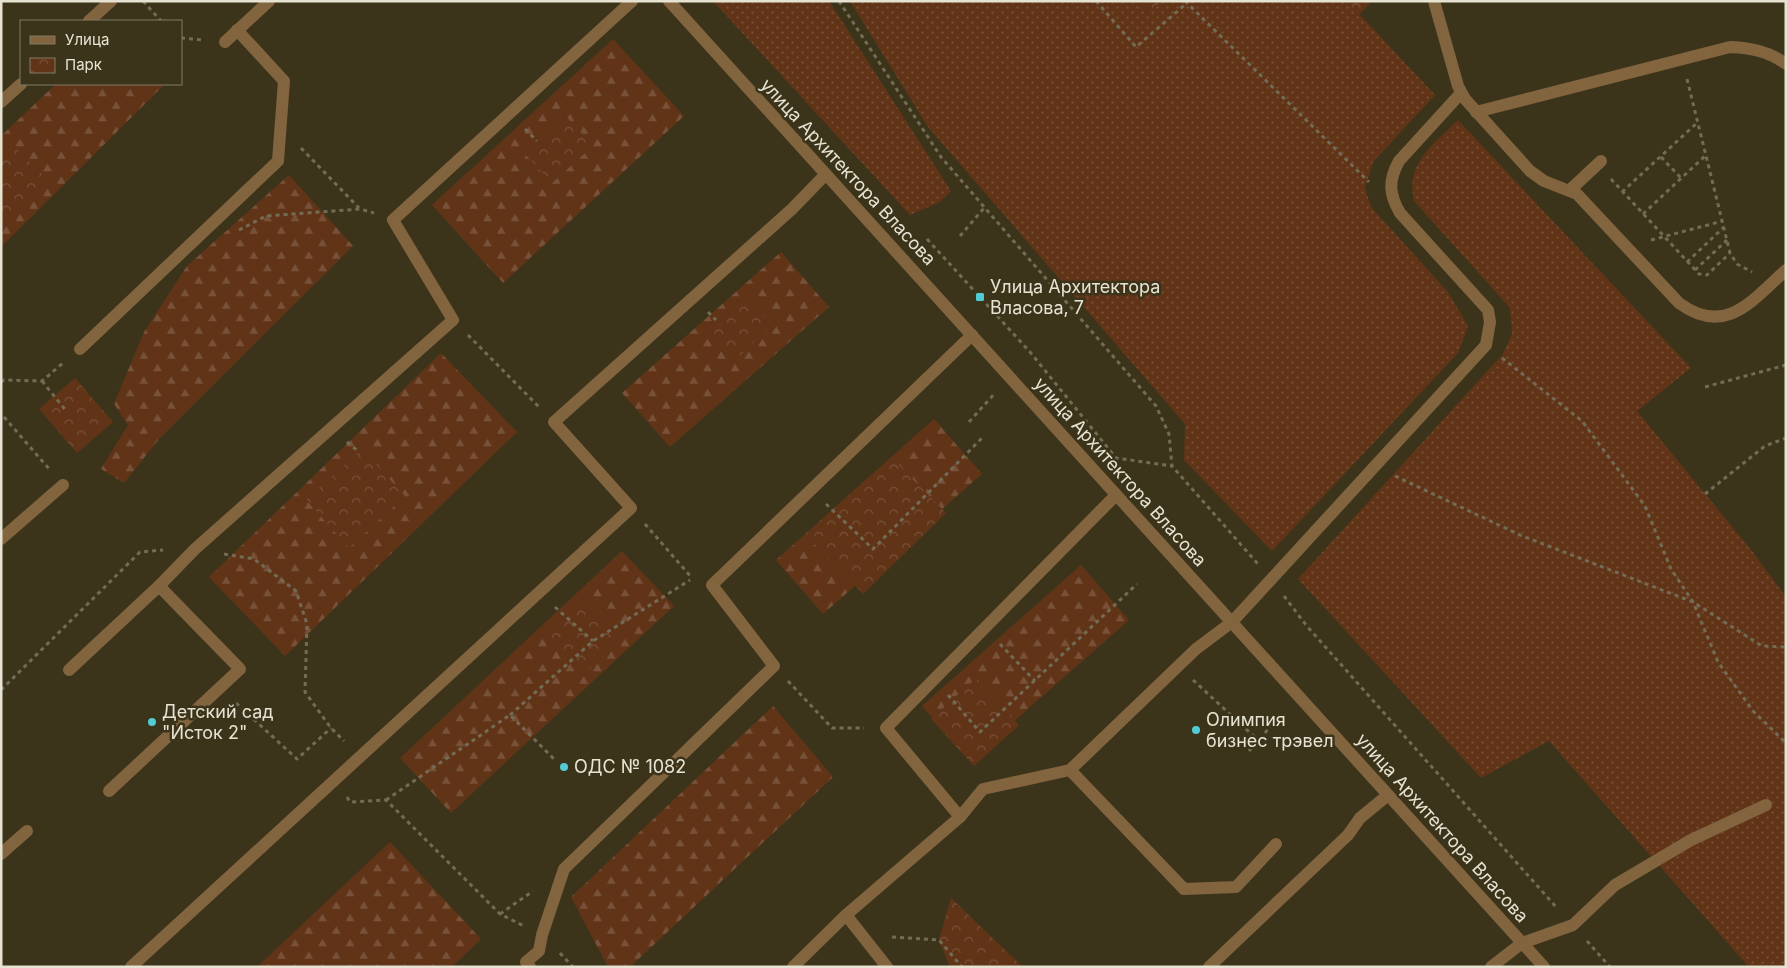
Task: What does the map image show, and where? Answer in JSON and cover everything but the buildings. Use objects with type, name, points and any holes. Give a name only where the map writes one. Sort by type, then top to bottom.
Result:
[{"type":"street","points":[[90,20],[111,1]]},
{"type":"street","points":[[225,42],[269,1]]},
{"type":"street","points":[[69,670],[159,586],[195,549],[453,320],[393,220],[632,1]]},
{"type":"street","name":"улица Архитектора Власова","points":[[669,1],[1544,967]]},
{"type":"street","points":[[1434,1],[1461,93],[1476,112],[1530,171],[1549,183],[1577,194],[1679,303],[1689,311],[1719,318],[1734,313],[1786,270]]},
{"type":"street","points":[[80,349],[278,161],[284,81],[236,30]]},
{"type":"street","points":[[1476,112],[1730,47],[1763,51],[1786,64]]},
{"type":"street","points":[[1,102],[20,85]]},
{"type":"street","points":[[793,967],[846,915],[960,817],[983,789],[1070,770],[1177,666],[1232,622],[1486,345],[1490,322],[1488,310],[1400,213],[1392,200],[1390,186],[1392,174],[1398,161],[1461,93]]},
{"type":"street","points":[[1570,190],[1599,163]]},
{"type":"street","points":[[131,967],[632,508],[554,422],[792,209],[825,175]]},
{"type":"street","points":[[530,967],[526,962],[539,951],[542,935],[564,869],[774,666],[712,585],[972,335]]},
{"type":"street","points":[[1,539],[63,485]]},
{"type":"street","points":[[960,817],[886,728],[986,629],[1116,495]]},
{"type":"street","points":[[109,791],[240,669],[159,586]]},
{"type":"street","points":[[1070,770],[1184,889],[1236,887],[1276,844]]},
{"type":"street","points":[[1209,967],[1348,835],[1360,818],[1388,795]]},
{"type":"street","points":[[1491,967],[1522,943],[1573,925],[1616,885],[1692,840],[1766,805]]},
{"type":"street","points":[[1,854],[27,831]]},
{"type":"street","points":[[846,915],[887,967]]},
{"type":"path","points":[[143,1],[160,20]]},
{"type":"path","points":[[840,1],[941,157],[1156,406],[1169,434],[1172,466],[1271,579],[1306,626],[1610,967]]},
{"type":"path","points":[[1096,1],[1136,47],[1186,2],[1372,185]]},
{"type":"path","points":[[1682,59],[1730,253],[1737,264],[1772,282]]},
{"type":"path","points":[[1622,192],[1698,122]]},
{"type":"path","points":[[233,233],[266,216],[360,209],[281,128]]},
{"type":"path","points":[[1643,214],[1706,155]]},
{"type":"path","points":[[1661,156],[1681,178]]},
{"type":"path","points":[[1599,163],[1622,192],[1702,276],[1707,274],[1730,253]]},
{"type":"path","points":[[960,236],[985,208]]},
{"type":"path","points":[[1626,246],[1723,221]]},
{"type":"path","points":[[1687,262],[1724,227]]},
{"type":"path","points":[[927,239],[1030,352],[1116,458],[1172,466]]},
{"type":"path","points":[[1695,270],[1727,240]]},
{"type":"path","points":[[453,320],[554,422]]},
{"type":"path","points":[[1486,345],[1582,421],[1644,506],[1671,569],[1693,602],[1718,662],[1753,711],[1786,743]]},
{"type":"path","points":[[1,382],[4,380],[42,381],[80,349]]},
{"type":"path","points":[[1705,387],[1786,365]]},
{"type":"path","points":[[42,381],[67,412]]},
{"type":"path","points":[[4,417],[63,485]]},
{"type":"path","points":[[811,490],[873,549],[983,437]]},
{"type":"path","points":[[1705,494],[1764,446],[1786,438]]},
{"type":"path","points":[[1375,466],[1520,535],[1693,602],[1762,646],[1786,647]]},
{"type":"path","points":[[632,508],[692,578],[712,585]]},
{"type":"path","points":[[1,690],[140,552],[195,549],[254,558],[296,591],[307,624],[305,692],[331,728],[297,759],[220,687]]},
{"type":"path","points":[[334,781],[350,802],[386,800],[510,715],[593,641],[692,578]]},
{"type":"path","points":[[936,679],[980,732],[1137,584]]},
{"type":"path","points":[[539,593],[593,641]]},
{"type":"path","points":[[986,629],[1036,681]]},
{"type":"path","points":[[774,666],[832,728],[886,728]]},
{"type":"path","points":[[1177,666],[1258,740]]},
{"type":"path","points":[[510,715],[555,760]]},
{"type":"path","points":[[1249,751],[1271,726]]},
{"type":"path","points":[[386,800],[500,914],[542,935]]},
{"type":"path","points":[[862,935],[940,940],[962,967]]},
{"type":"green space","points":[[713,1],[829,1],[951,191],[940,202],[910,215]]},
{"type":"green space","points":[[850,1],[1347,1],[1435,95],[1373,162],[1365,188],[1371,207],[1448,292],[1468,326],[1458,353],[1272,551],[1184,460],[1185,424],[928,127]]},
{"type":"green space","points":[[1135,1],[1162,1],[1147,14]]},
{"type":"green space","points":[[1347,1],[1372,1],[1359,15]]},
{"type":"green space","points":[[613,39],[684,116],[503,283],[432,205]]},
{"type":"green space","points":[[55,85],[164,85],[1,247],[1,136]]},
{"type":"green space","points":[[565,115],[593,146],[552,183],[524,153]]},
{"type":"green space","points":[[1458,120],[1691,368],[1637,411],[1752,551],[1786,597],[1786,967],[1749,967],[1549,741],[1481,778],[1298,579],[1503,354],[1512,334],[1510,308],[1414,201],[1412,188],[1418,165],[1431,146]]},
{"type":"green space","points":[[10,142],[46,178],[1,223],[1,150]]},
{"type":"green space","points":[[289,175],[353,246],[159,439],[124,483],[101,469],[128,425],[114,404],[144,332],[187,266]]},
{"type":"green space","points":[[781,252],[829,307],[670,447],[622,393]]},
{"type":"green space","points":[[743,294],[772,325],[732,363],[703,332]]},
{"type":"green space","points":[[441,353],[517,432],[285,656],[209,577]]},
{"type":"green space","points":[[75,378],[113,422],[77,453],[39,409]]},
{"type":"green space","points":[[934,419],[982,474],[823,614],[776,560]]},
{"type":"green space","points":[[362,449],[405,496],[349,548],[306,500]]},
{"type":"green space","points":[[892,458],[946,513],[863,594],[809,539]]},
{"type":"green space","points":[[622,551],[674,606],[451,813],[400,758]]},
{"type":"green space","points":[[1081,565],[1129,620],[970,760],[922,706]]},
{"type":"green space","points":[[584,597],[623,638],[584,675],[545,633]]},
{"type":"green space","points":[[976,678],[1019,725],[974,766],[931,719]]},
{"type":"green space","points":[[773,706],[833,777],[630,967],[608,967],[571,897]]},
{"type":"green space","points":[[390,842],[481,939],[452,967],[257,967]]},
{"type":"green space","points":[[951,898],[1023,967],[950,967],[939,940]]},
{"type":"place","name":"Улица Архитектора Власова, 7","points":[[980,297]]},
{"type":"place","name":"Детский сад \"Исток 2\"","points":[[152,722]]},
{"type":"place","name":"Олимпия бизнес трэвел","points":[[1196,730]]},
{"type":"place","name":"ОДС № 1082","points":[[564,767]]}]
